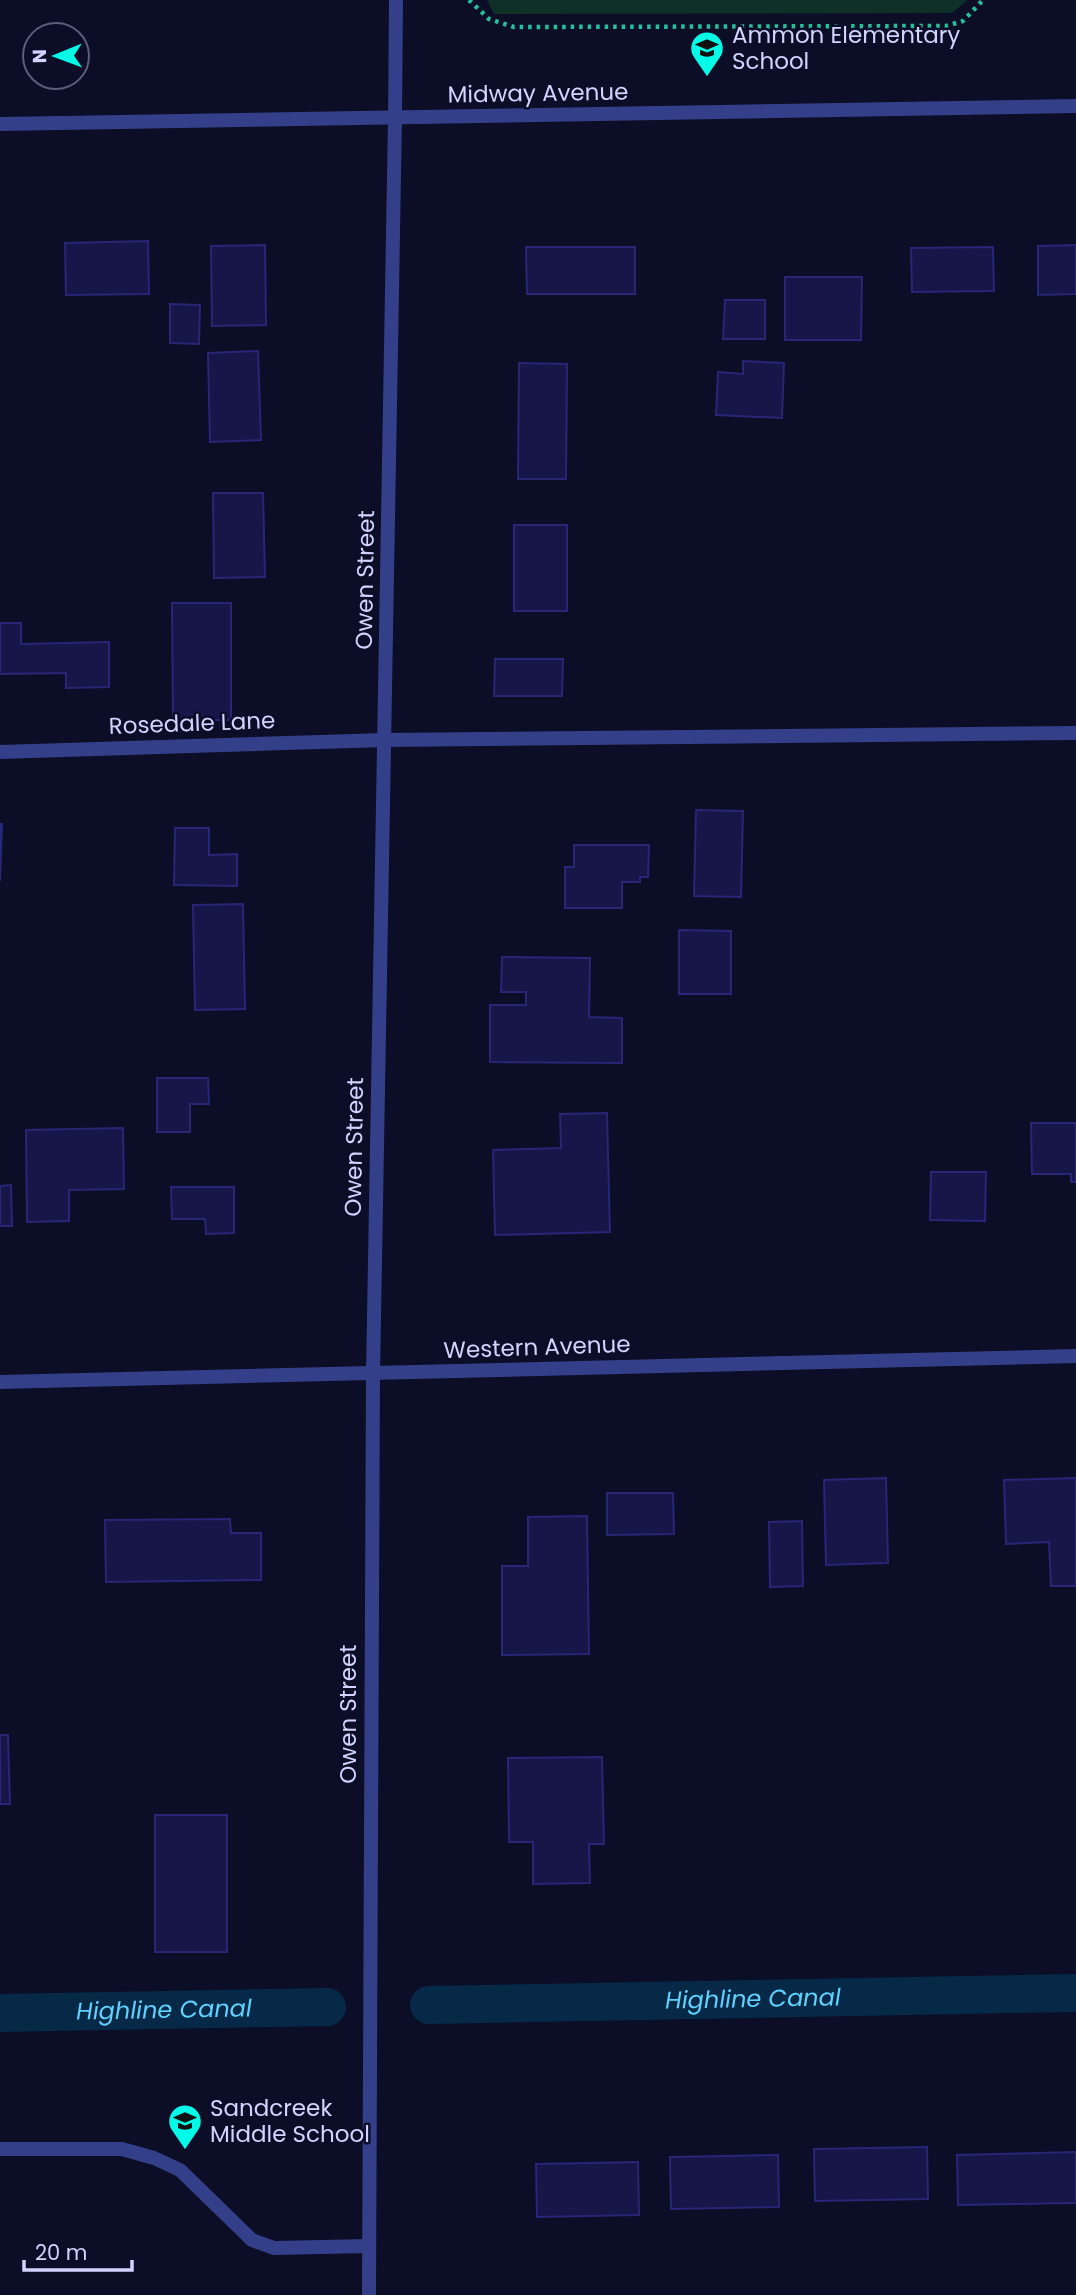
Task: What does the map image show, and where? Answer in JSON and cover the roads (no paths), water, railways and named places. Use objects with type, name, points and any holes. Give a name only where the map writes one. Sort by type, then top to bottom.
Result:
[{"type":"street","name":"Owen Street","points":[[369,2295],[373,1375],[396,0]]},
{"type":"street","name":"Midway Avenue","points":[[0,124],[1076,106]]},
{"type":"street","name":"Rosedale Lane","points":[[0,752],[385,740],[1076,733]]},
{"type":"street","name":"Western Avenue","points":[[0,1382],[1076,1356]]},
{"type":"street","points":[[0,2149],[122,2150],[154,2158],[180,2170],[252,2240],[274,2248],[369,2246]]},
{"type":"waterway","name":"Highline Canal","points":[[429,2005],[1076,1993]]},
{"type":"waterway","name":"Highline Canal","points":[[0,2013],[327,2007]]},
{"type":"place","name":"Ammon Elementary School","points":[[707,78]]},
{"type":"place","name":"Sandcreek Middle School","points":[[185,2151]]}]
